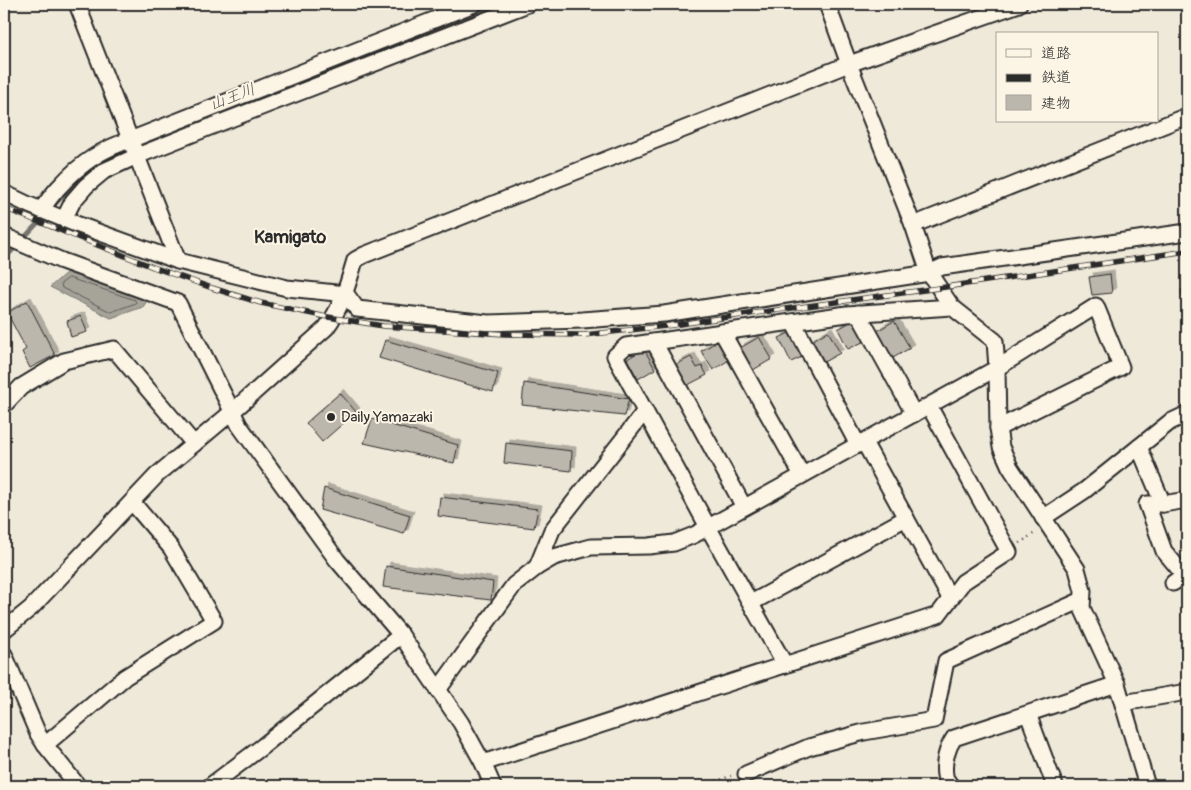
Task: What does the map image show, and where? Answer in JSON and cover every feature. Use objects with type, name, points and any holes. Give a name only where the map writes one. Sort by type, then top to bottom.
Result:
[{"type":"street","points":[[77,4],[178,261]]},
{"type":"street","points":[[51,214],[60,185],[79,167],[114,145],[474,4]]},
{"type":"street","points":[[51,214],[73,201],[86,186],[104,171],[137,156],[528,4]]},
{"type":"street","points":[[827,4],[913,225],[929,273],[952,307],[995,341],[998,428],[1001,447],[1010,467],[1077,569],[1083,591],[1082,608],[1117,684],[1147,786]]},
{"type":"street","points":[[6,623],[31,608],[157,475],[232,412],[326,328],[346,294],[355,260],[849,64],[1019,4]]},
{"type":"street","points":[[913,225],[1187,116]]},
{"type":"street","points":[[4,193],[51,214],[178,261],[287,288],[346,294],[357,309],[488,323],[582,320],[664,314],[929,273],[942,267],[1187,232]]},
{"type":"street","points":[[9,238],[62,261],[178,303],[239,425],[337,560],[401,635],[461,723],[483,763],[493,786]]},
{"type":"street","points":[[438,690],[514,586],[537,567],[554,557],[592,547],[650,546],[674,543],[694,535],[997,368],[1096,306],[1121,367],[998,428]]},
{"type":"street","points":[[785,665],[615,356],[626,346],[722,332],[858,313],[952,307]]},
{"type":"street","points":[[858,313],[914,414]]},
{"type":"street","points":[[792,322],[906,518],[950,598]]},
{"type":"street","points":[[722,332],[802,475]]},
{"type":"street","points":[[654,342],[744,507]]},
{"type":"street","points":[[4,405],[21,388],[64,361],[114,348],[194,444]]},
{"type":"street","points":[[483,763],[938,615],[963,582],[1009,552],[928,406]]},
{"type":"street","points":[[537,567],[552,530],[645,411]]},
{"type":"street","points":[[1045,520],[1170,422],[1187,414]]},
{"type":"street","points":[[1139,447],[1163,504]]},
{"type":"street","points":[[1173,583],[1184,575],[1164,551],[1147,504],[1163,504],[1187,500]]},
{"type":"street","points":[[45,745],[126,677],[214,621],[171,548],[132,502]]},
{"type":"street","points":[[751,603],[906,518]]},
{"type":"street","points":[[934,720],[946,661],[1082,600]]},
{"type":"street","points":[[210,786],[401,635]]},
{"type":"street","points":[[4,654],[38,734],[78,786]]},
{"type":"street","points":[[950,786],[945,776],[946,758],[949,745],[954,738],[1117,684]]},
{"type":"street","points":[[1123,703],[1187,692]]},
{"type":"street","points":[[1028,714],[1055,786]]},
{"type":"street","points":[[934,720],[954,738]]},
{"type":"street","points":[[746,774],[809,747],[864,732],[934,720]]},
{"type":"path","points":[[1009,552],[1045,520]]},
{"type":"path","points":[[702,786],[736,774],[746,774]]},
{"type":"water","points":[[67,272],[148,299],[143,307],[111,318],[50,287]]},
{"type":"building","points":[[1110,274],[1112,293],[1092,295],[1089,277]]},
{"type":"building","points":[[1187,289],[1187,304],[1184,305],[1181,290]]},
{"type":"building","points":[[27,301],[55,355],[30,368],[22,352],[26,349],[7,313]]},
{"type":"building","points":[[81,316],[87,332],[71,337],[67,321]]},
{"type":"building","points":[[854,320],[865,341],[848,349],[838,329]]},
{"type":"building","points":[[894,321],[910,348],[893,358],[877,331]]},
{"type":"building","points":[[828,331],[840,353],[822,363],[810,342]]},
{"type":"building","points":[[791,332],[804,356],[791,362],[779,338]]},
{"type":"building","points":[[759,337],[772,359],[753,370],[740,348]]},
{"type":"building","points":[[385,340],[498,373],[493,392],[379,358]]},
{"type":"building","points":[[718,341],[729,360],[713,370],[701,351]]},
{"type":"building","points":[[644,349],[655,369],[638,379],[627,359]]},
{"type":"building","points":[[691,357],[697,368],[702,366],[707,375],[686,386],[675,365]]},
{"type":"building","points":[[524,383],[629,399],[624,416],[522,405]]},
{"type":"building","name":"Daily Yamazaki","points":[[340,393],[356,412],[322,442],[306,423]]},
{"type":"building","points":[[372,419],[458,445],[454,463],[364,443]]},
{"type":"building","points":[[506,443],[572,451],[571,471],[504,463]]},
{"type":"building","points":[[324,488],[410,515],[404,534],[320,510]]},
{"type":"building","points":[[440,497],[538,509],[534,528],[438,516]]},
{"type":"building","points":[[386,566],[493,582],[491,600],[383,587]]},
{"type":"waterway","name":"山王川","points":[[22,240],[86,171],[106,158],[500,4]]},
{"type":"waterway","name":"山王川","points":[[4,259],[17,246]]},
{"type":"railway","points":[[4,208],[153,267],[261,303],[383,326],[505,334],[584,335],[666,326],[1187,251]]},
{"type":"place","name":"Daily Yamazaki","points":[[331,417]]},
{"type":"district","name":"Kamigato","points":[[290,237]]}]
